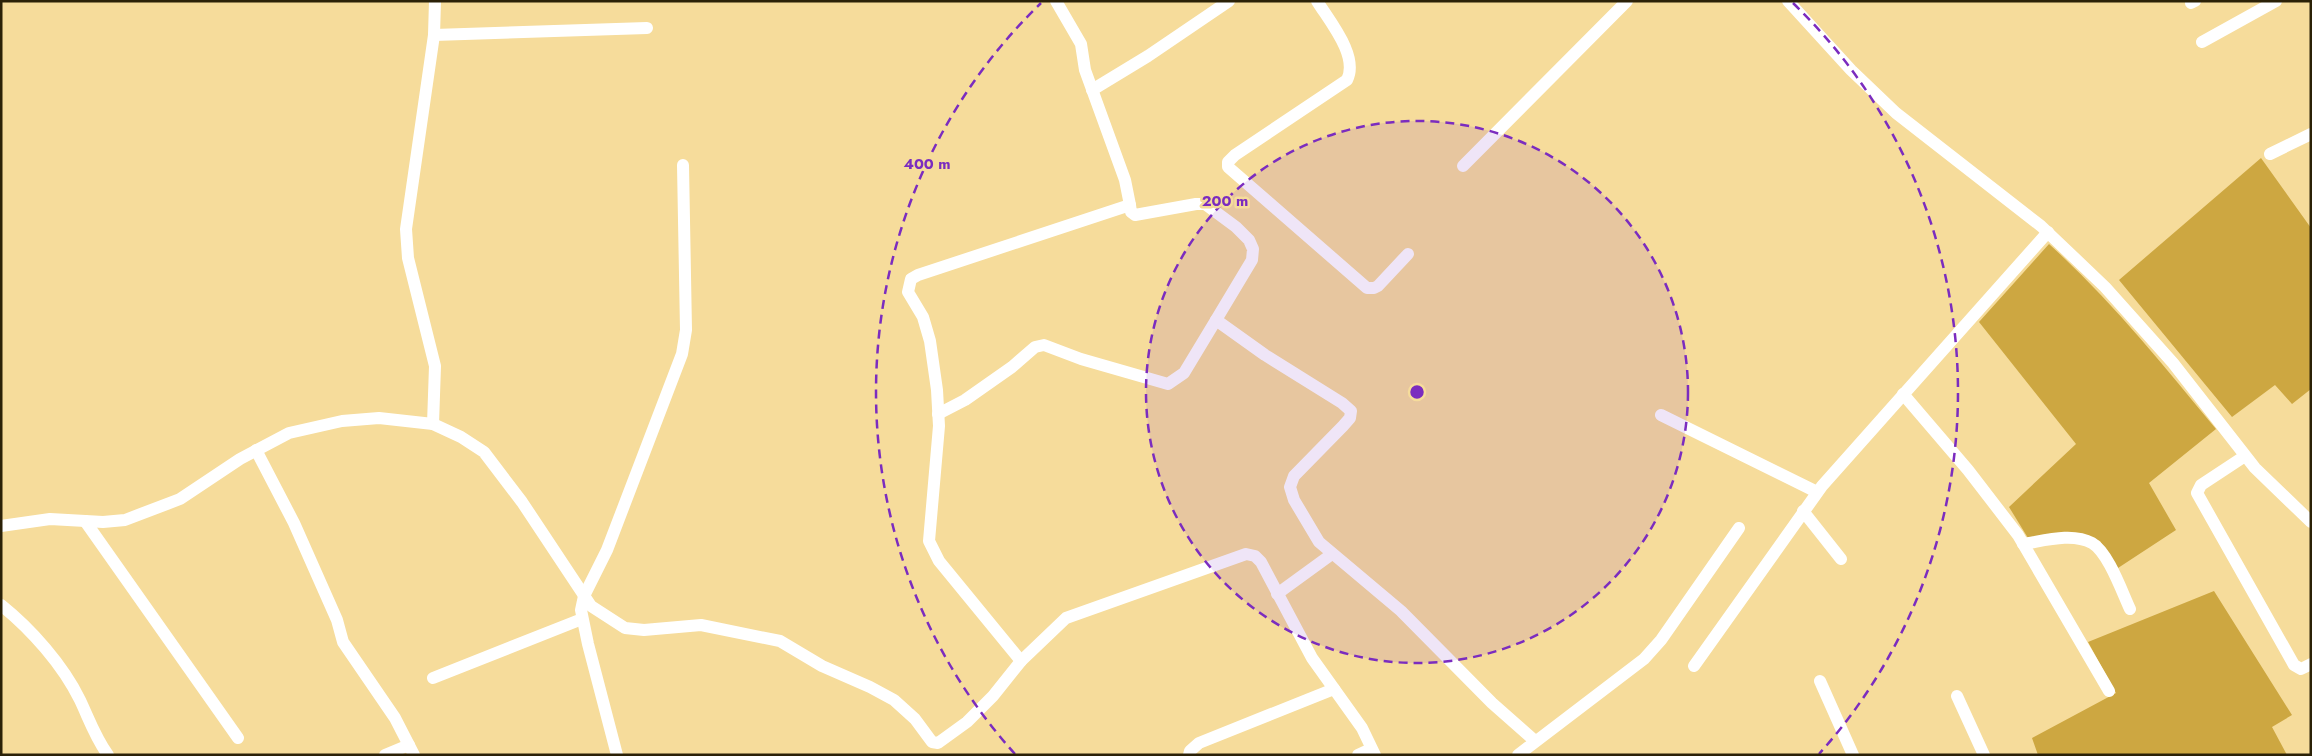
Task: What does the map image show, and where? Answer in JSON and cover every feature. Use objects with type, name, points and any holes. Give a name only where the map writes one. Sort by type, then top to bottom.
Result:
[{"type":"street","points":[[433,424],[435,366],[408,258],[406,229],[434,35],[435,1]]},
{"type":"street","points":[[938,414],[966,400],[1012,367],[1035,347],[1044,345],[1081,359],[1168,384],[1184,373],[1252,260],[1253,249],[1249,240],[1236,227],[1205,204],[1135,215],[1130,212],[1125,180],[1085,70],[1081,44],[1056,1]]},
{"type":"street","points":[[1092,90],[1148,56],[1229,1]]},
{"type":"street","points":[[1317,1],[1349,56],[1351,72],[1347,80],[1235,155],[1228,162],[1228,167],[1367,288],[1378,286],[1408,254]]},
{"type":"street","points":[[1463,166],[1626,1]]},
{"type":"street","points":[[1788,1],[1851,70],[1896,113],[2048,232],[2105,287],[2172,363],[2245,456],[2268,482],[2311,522]]},
{"type":"street","points":[[2202,42],[2276,1]]},
{"type":"street","points":[[434,35],[646,28]]},
{"type":"street","points":[[2270,154],[2311,134]]},
{"type":"street","points":[[617,755],[581,610],[584,596],[607,550],[682,354],[686,330],[683,165]]},
{"type":"street","points":[[1021,661],[939,561],[929,541],[939,426],[938,390],[930,341],[923,317],[908,292],[911,279],[1130,205]]},
{"type":"street","points":[[1694,666],[1817,492],[1902,394],[2048,232]]},
{"type":"street","points":[[1216,320],[1265,355],[1342,403],[1350,411],[1350,418],[1294,476],[1290,487],[1294,500],[1319,542],[1400,612],[1492,704],[1535,741]]},
{"type":"street","points":[[1902,394],[1968,470],[2023,544],[2109,691]]},
{"type":"street","points":[[1661,415],[1817,492]]},
{"type":"street","points":[[1,526],[50,519],[85,521],[125,520],[180,498],[256,450],[289,433],[342,421],[379,418],[433,424],[461,436],[484,452],[522,502],[591,606],[625,628],[644,630],[701,625],[780,641],[822,666],[870,687],[894,700],[914,719],[932,742],[938,755]]},
{"type":"street","points":[[256,450],[294,523],[337,620],[343,642],[395,718],[412,750],[385,755]]},
{"type":"street","points":[[2245,456],[2201,485],[2197,493],[2294,665],[2301,669],[2311,664]]},
{"type":"street","points":[[1803,511],[1841,559]]},
{"type":"street","points":[[85,521],[238,738]]},
{"type":"street","points":[[1522,754],[1535,741],[1644,659],[1662,640],[1739,528]]},
{"type":"street","points":[[2023,544],[2060,538],[2090,542],[2102,554],[2130,609]]},
{"type":"street","points":[[932,742],[938,743],[967,722],[993,696],[1021,661],[1066,618],[1246,554],[1255,556],[1261,562],[1312,658],[1362,728],[1373,752],[1358,755]]},
{"type":"street","points":[[1278,594],[1332,554]]},
{"type":"street","points":[[1,605],[36,637],[67,679],[79,699],[95,738],[108,755]]},
{"type":"street","points":[[433,678],[582,619]]},
{"type":"street","points":[[1820,681],[1853,755]]},
{"type":"street","points":[[1190,755],[1190,751],[1199,743],[1334,689]]},
{"type":"street","points":[[1957,696],[1984,755]]},
{"type":"shaded area","points":[[2261,158],[2311,228],[2311,389],[2292,404],[2275,385],[2232,417],[2119,280]]},
{"type":"shaded area","points":[[2049,244],[2115,310],[2216,429],[2149,483],[2176,530],[2118,568],[2100,541],[2073,534],[2028,538],[2009,507],[2076,444],[1979,322]]},
{"type":"shaded area","points":[[2214,591],[2292,715],[2272,727],[2287,755],[2038,755],[2032,738],[2116,693],[2088,642]]}]
